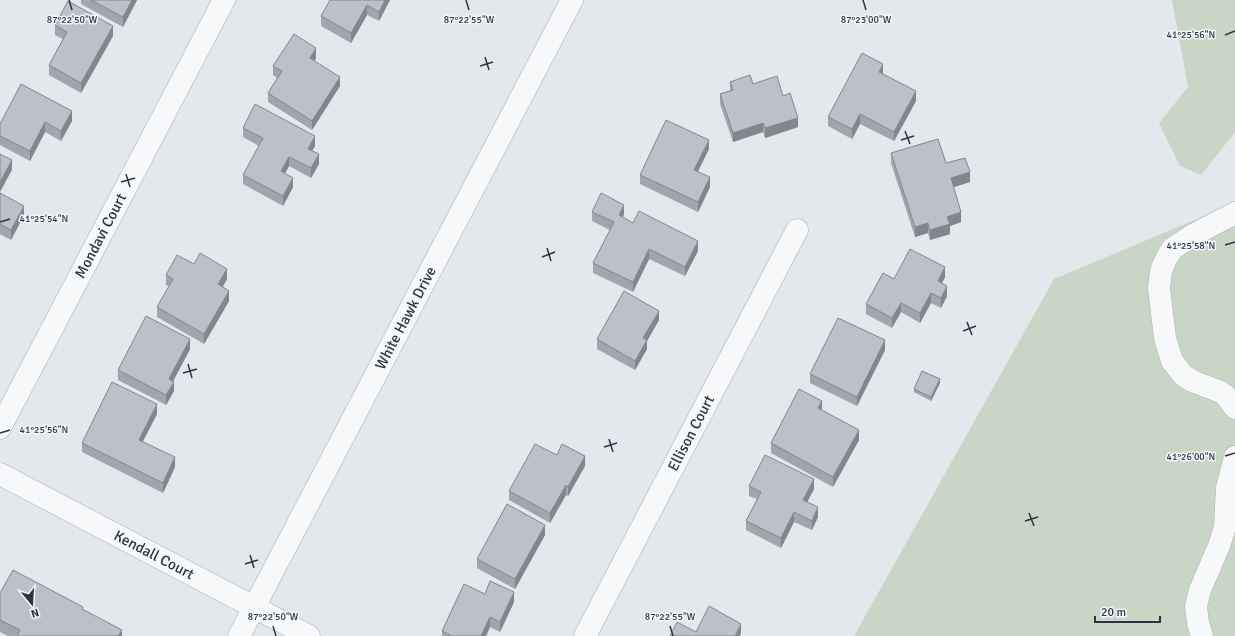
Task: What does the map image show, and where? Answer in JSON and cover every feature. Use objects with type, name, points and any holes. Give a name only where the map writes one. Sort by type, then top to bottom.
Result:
[{"type":"street","name":"Mondavi Court","points":[[0,428],[224,0]]},
{"type":"street","name":"White Hawk Drive","points":[[239,636],[572,0]]},
{"type":"street","points":[[1235,213],[1193,235],[1172,249],[1161,271],[1159,288],[1165,338],[1172,361],[1183,375],[1192,381],[1221,392],[1235,408]]},
{"type":"street","name":"Ellison Court","points":[[585,636],[797,230]]},
{"type":"street","points":[[1202,636],[1198,624],[1196,606],[1200,590],[1225,528],[1228,488],[1235,457]]},
{"type":"street","name":"Kendall Court","points":[[0,474],[309,636]]},
{"type":"green space","points":[[1172,0],[1235,0],[1235,132],[1201,175],[1180,166],[1159,123],[1188,87]]},
{"type":"green space","points":[[1235,203],[1235,636],[854,636],[1054,279]]},
{"type":"building","points":[[91,0],[132,0],[123,17]]},
{"type":"building","points":[[330,0],[385,0],[379,12],[367,5],[351,33],[321,16]]},
{"type":"building","points":[[68,1],[113,26],[81,83],[49,65],[67,32],[55,25]]},
{"type":"building","points":[[294,34],[316,48],[310,58],[340,77],[312,121],[268,93],[282,71],[273,66]]},
{"type":"building","points":[[862,53],[883,64],[879,72],[916,91],[894,132],[860,114],[852,129],[828,117]]},
{"type":"building","points":[[750,75],[753,84],[777,76],[783,96],[790,93],[798,118],[765,128],[763,123],[733,133],[720,94],[733,90],[730,82]]},
{"type":"building","points":[[21,84],[72,111],[61,131],[45,122],[30,151],[0,136],[0,124]]},
{"type":"building","points":[[255,104],[315,136],[308,149],[319,154],[311,168],[289,157],[281,171],[293,178],[283,196],[243,175],[263,138],[243,128]]},
{"type":"building","points":[[666,120],[709,140],[694,170],[710,177],[698,202],[640,175]]},
{"type":"building","points":[[938,139],[946,163],[965,158],[970,172],[951,178],[961,212],[947,217],[950,224],[930,230],[928,223],[915,227],[891,153]]},
{"type":"building","points":[[0,154],[12,160],[0,182]]},
{"type":"building","points":[[0,193],[24,206],[11,230],[0,224]]},
{"type":"building","points":[[601,193],[624,205],[619,215],[633,223],[639,211],[698,241],[685,267],[649,249],[633,282],[593,263],[614,222],[592,212]]},
{"type":"building","points":[[910,249],[945,267],[938,281],[947,286],[941,298],[931,293],[920,313],[901,303],[892,318],[866,304],[883,273],[894,279]]},
{"type":"building","points":[[200,253],[227,269],[218,284],[229,291],[204,334],[157,307],[173,279],[166,275],[177,255],[194,264]]},
{"type":"building","points":[[624,291],[659,311],[643,338],[647,340],[635,361],[597,339]]},
{"type":"building","points":[[146,316],[190,339],[169,379],[174,382],[166,395],[118,370]]},
{"type":"building","points":[[838,318],[885,340],[857,397],[810,374]]},
{"type":"building","points":[[922,371],[940,379],[931,397],[914,389]]},
{"type":"building","points":[[112,382],[157,404],[139,440],[175,457],[163,483],[82,443]]},
{"type":"building","points":[[799,389],[822,401],[818,408],[859,430],[833,477],[771,443]]},
{"type":"building","points":[[535,444],[557,455],[562,444],[585,456],[568,487],[566,485],[550,513],[509,491]]},
{"type":"building","points":[[765,455],[814,479],[803,500],[818,507],[812,521],[794,512],[781,538],[746,521],[761,492],[749,486]]},
{"type":"building","points":[[507,504],[545,525],[515,579],[477,559]]},
{"type":"building","points":[[13,570],[83,607],[82,609],[122,630],[118,636],[17,636],[20,630],[0,620],[0,593]]},
{"type":"building","points":[[490,581],[514,592],[500,622],[490,617],[481,636],[452,636],[442,631],[464,584],[485,594]]},
{"type":"building","points":[[709,606],[741,624],[735,636],[670,636],[677,622],[696,632]]}]
